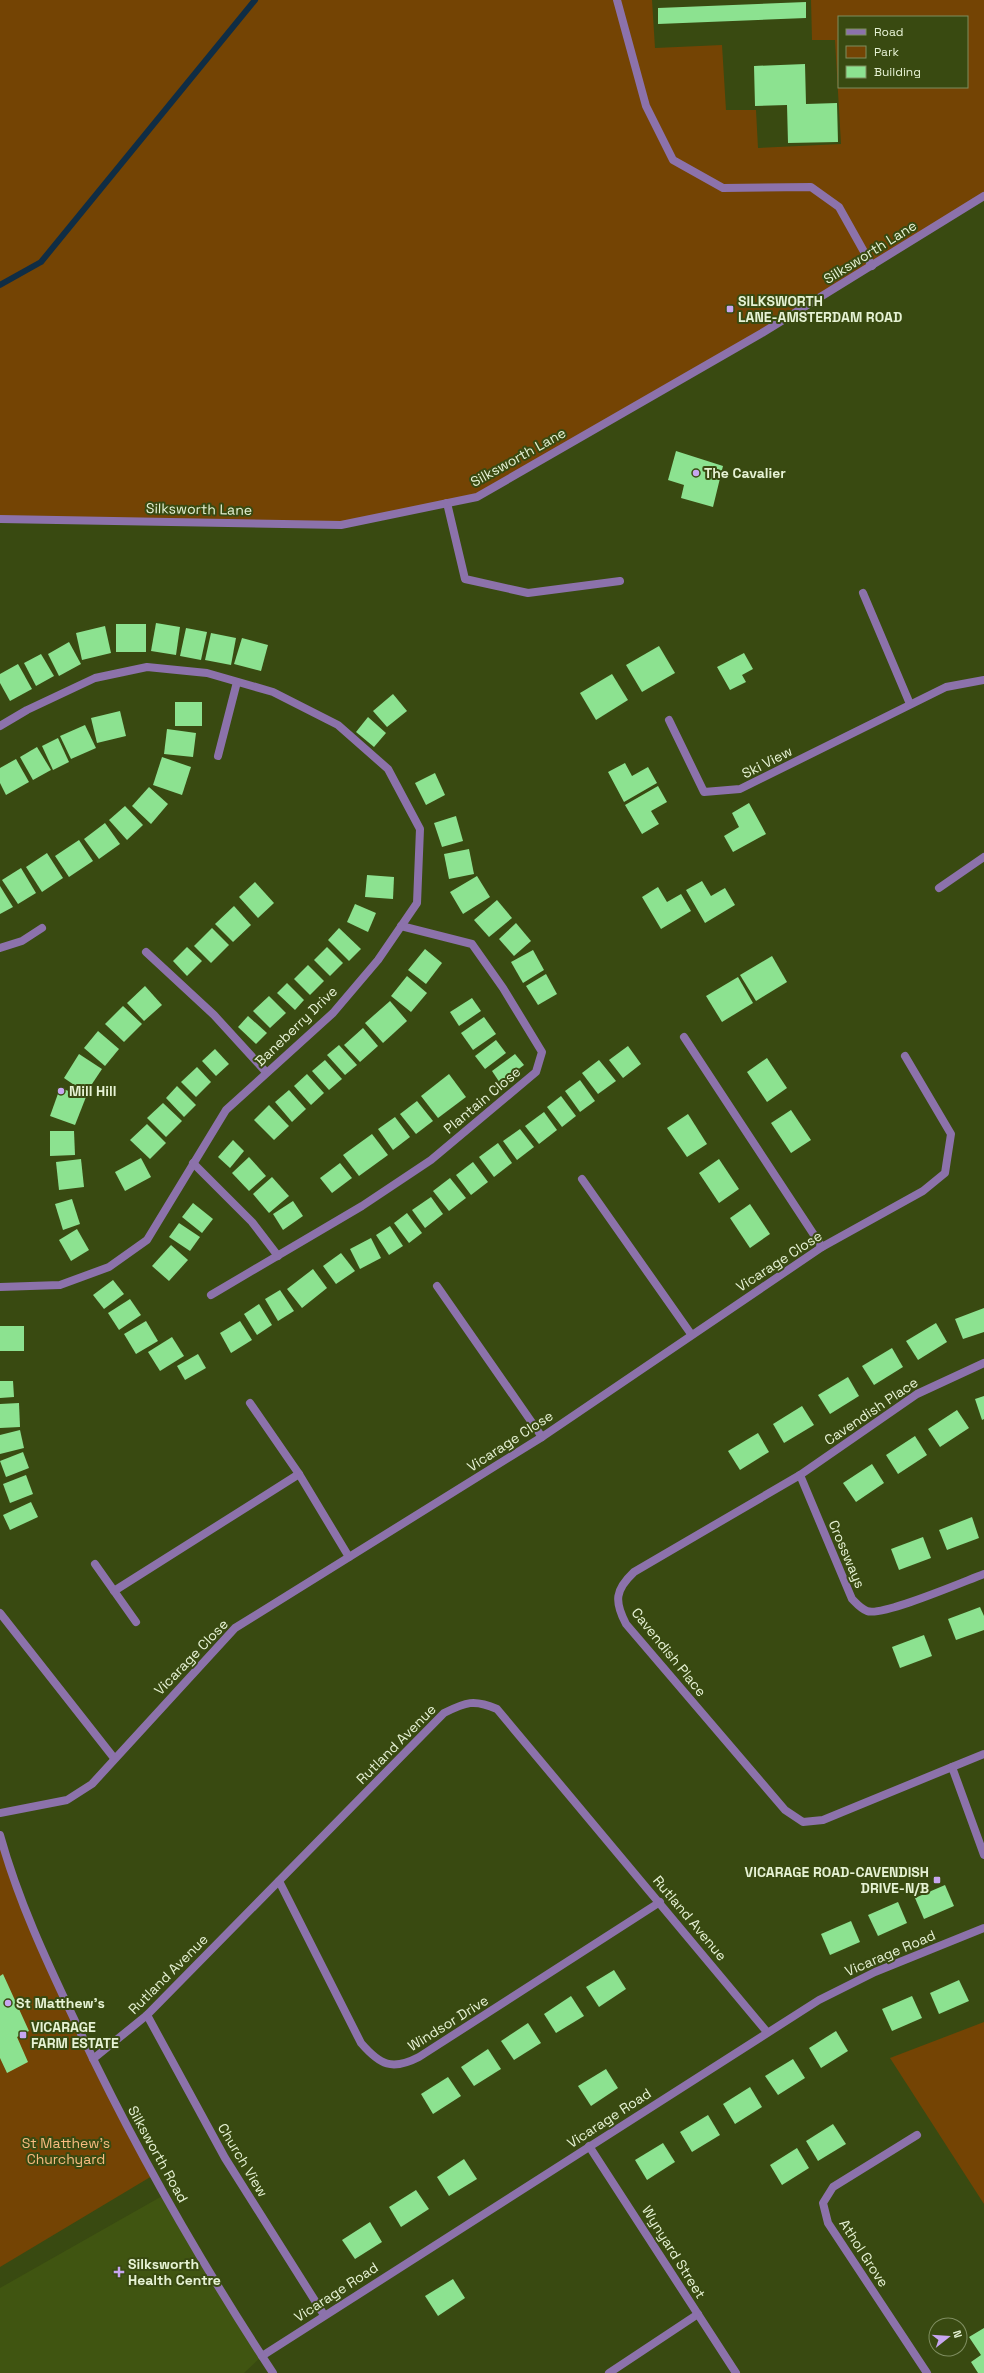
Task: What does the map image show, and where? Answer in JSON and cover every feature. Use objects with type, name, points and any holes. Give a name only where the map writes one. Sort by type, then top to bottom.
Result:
[{"type":"street","points":[[617,0],[646,106],[673,160],[723,188],[811,187],[839,207],[872,266]]},
{"type":"street","name":"Silksworth Lane","points":[[0,519],[341,525],[477,497],[762,332],[984,196]]},
{"type":"street","points":[[447,503],[465,579],[528,593],[620,581]]},
{"type":"street","points":[[863,594],[910,704]]},
{"type":"street","name":"Baneberry Drive","points":[[0,726],[27,710],[96,678],[147,667],[207,672],[273,692],[338,725],[388,769],[420,829],[417,903],[378,960],[333,1012],[226,1110],[147,1240],[108,1268],[60,1285],[0,1287]]},
{"type":"street","name":"Ski View","points":[[669,720],[704,792],[740,790],[946,687],[984,680]]},
{"type":"street","points":[[218,756],[238,682]]},
{"type":"street","points":[[939,888],[984,857]]},
{"type":"street","name":"Plantain Close","points":[[212,1294],[362,1206],[431,1160],[536,1072],[542,1052],[503,988],[472,944],[401,926]]},
{"type":"street","points":[[0,948],[22,941],[42,928]]},
{"type":"street","points":[[146,952],[214,1015],[266,1072]]},
{"type":"street","points":[[684,1037],[822,1247]]},
{"type":"street","name":"Vicarage Close","points":[[0,1813],[67,1800],[92,1784],[114,1758],[235,1628],[542,1437],[691,1334],[822,1247],[923,1191],[945,1173],[951,1134],[905,1056]]},
{"type":"street","points":[[193,1163],[252,1222],[278,1256]]},
{"type":"street","points":[[582,1179],[691,1334]]},
{"type":"street","points":[[437,1286],[542,1437]]},
{"type":"street","name":"Cavendish Place","points":[[984,1363],[917,1394],[800,1475],[634,1572],[623,1582],[617,1595],[619,1611],[626,1624],[785,1810],[803,1822],[823,1820],[984,1754]]},
{"type":"street","points":[[250,1403],[299,1474],[349,1557]]},
{"type":"street","points":[[114,1592],[299,1474]]},
{"type":"street","name":"Crossways","points":[[800,1475],[852,1599],[867,1611],[878,1612],[897,1607],[984,1574]]},
{"type":"street","points":[[95,1564],[136,1622]]},
{"type":"street","points":[[0,1613],[114,1758]]},
{"type":"street","name":"Rutland Avenue","points":[[93,2059],[147,2015],[444,1713],[464,1703],[480,1702],[497,1709],[660,1902],[767,2032]]},
{"type":"street","points":[[952,1767],[984,1855]]},
{"type":"street","name":"Silksworth Road","points":[[0,1835],[10,1871],[36,1938],[93,2059],[152,2176],[273,2373]]},
{"type":"street","name":"Windsor Drive","points":[[279,1881],[360,2043],[374,2058],[394,2066],[419,2057],[660,1902]]},
{"type":"street","name":"Vicarage Road","points":[[262,2356],[819,2000],[874,1972],[984,1928]]},
{"type":"street","name":"Church View","points":[[147,2015],[226,2158],[324,2315]]},
{"type":"street","name":"Athol Grove","points":[[917,2134],[833,2187],[824,2203],[828,2223],[927,2373]]},
{"type":"street","name":"Wynyard Street","points":[[590,2146],[643,2225],[736,2373]]},
{"type":"street","points":[[609,2373],[698,2314]]},
{"type":"shaded area","name":"Silksworth Health Centre","points":[[164,2195],[262,2356],[244,2373],[0,2373],[0,2288]]},
{"type":"green space","points":[[0,0],[652,0],[655,48],[722,45],[726,110],[756,110],[758,148],[841,144],[835,40],[812,40],[811,0],[984,0],[984,196],[872,266],[477,497],[341,525],[0,519]]},
{"type":"green space","name":"St Matthew's Churchyard","points":[[0,1835],[36,1938],[152,2176],[0,2267]]},
{"type":"green space","points":[[984,2022],[984,2204],[890,2058]]},
{"type":"building","points":[[806,2],[806,18],[658,24],[658,8]]},
{"type":"building","points":[[805,64],[806,104],[837,103],[838,142],[788,143],[787,105],[755,106],[754,66]]},
{"type":"building","name":"The Cavalier","points":[[676,451],[723,466],[713,507],[681,498],[684,485],[668,480]]},
{"type":"building","points":[[156,623],[180,627],[176,655],[151,651]]},
{"type":"building","points":[[116,624],[146,624],[146,652],[116,652]]},
{"type":"building","points":[[105,626],[111,653],[82,660],[76,633]]},
{"type":"building","points":[[186,628],[207,632],[201,660],[180,656]]},
{"type":"building","points":[[211,633],[236,638],[231,665],[205,660]]},
{"type":"building","points":[[242,638],[268,645],[261,671],[234,664]]},
{"type":"building","points":[[69,642],[81,664],[59,676],[48,654]]},
{"type":"building","points":[[659,646],[675,673],[642,692],[626,665]]},
{"type":"building","points":[[744,653],[753,669],[742,675],[746,682],[730,690],[717,667]]},
{"type":"building","points":[[41,654],[54,676],[36,686],[24,663]]},
{"type":"building","points":[[18,664],[32,689],[10,701],[0,683],[0,674]]},
{"type":"building","points":[[612,674],[628,700],[596,720],[580,693]]},
{"type":"building","points":[[393,694],[407,711],[387,727],[373,711]]},
{"type":"building","points":[[175,702],[202,702],[202,726],[175,726]]},
{"type":"building","points":[[120,711],[126,736],[97,743],[91,718]]},
{"type":"building","points":[[368,717],[386,733],[374,747],[356,732]]},
{"type":"building","points":[[85,725],[96,748],[71,759],[60,736]]},
{"type":"building","points":[[167,729],[196,733],[193,757],[164,754]]},
{"type":"building","points":[[58,738],[69,762],[53,770],[42,746]]},
{"type":"building","points":[[37,747],[51,770],[33,780],[20,757]]},
{"type":"building","points":[[162,757],[191,767],[182,795],[153,785]]},
{"type":"building","points":[[16,759],[29,782],[6,795],[0,783],[0,768]]},
{"type":"building","points":[[625,763],[632,776],[648,767],[657,783],[624,802],[608,772]]},
{"type":"building","points":[[435,773],[445,795],[426,805],[415,783]]},
{"type":"building","points":[[658,786],[667,802],[651,811],[659,824],[642,834],[625,805]]},
{"type":"building","points":[[149,787],[168,804],[151,824],[132,806]]},
{"type":"building","points":[[749,803],[766,834],[733,852],[724,836],[739,827],[732,813]]},
{"type":"building","points":[[125,806],[143,825],[127,840],[109,820]]},
{"type":"building","points":[[456,816],[463,841],[442,847],[434,823]]},
{"type":"building","points":[[105,823],[120,844],[99,859],[84,839]]},
{"type":"building","points":[[79,840],[93,861],[69,877],[55,856]]},
{"type":"building","points":[[469,849],[474,874],[449,879],[444,854]]},
{"type":"building","points":[[47,853],[63,878],[42,892],[26,867]]},
{"type":"building","points":[[21,868],[36,893],[18,904],[2,880]]},
{"type":"building","points":[[367,875],[394,877],[393,899],[365,897]]},
{"type":"building","points":[[477,876],[490,897],[463,914],[450,892]]},
{"type":"building","points":[[702,881],[711,896],[725,888],[735,905],[705,923],[686,890]]},
{"type":"building","points":[[255,882],[274,903],[258,918],[239,897]]},
{"type":"building","points":[[0,886],[13,907],[0,914]]},
{"type":"building","points":[[658,887],[667,902],[681,894],[691,911],[661,929],[642,897]]},
{"type":"building","points":[[497,900],[512,918],[489,937],[474,920]]},
{"type":"building","points":[[355,904],[376,913],[368,932],[347,922]]},
{"type":"building","points":[[234,906],[251,925],[233,942],[215,924]]},
{"type":"building","points":[[516,923],[531,941],[514,956],[499,939]]},
{"type":"building","points":[[212,928],[229,945],[211,963],[194,946]]},
{"type":"building","points":[[339,928],[361,949],[349,961],[328,940]]},
{"type":"building","points":[[187,947],[202,961],[187,976],[173,961]]},
{"type":"building","points":[[327,947],[343,963],[330,976],[314,960]]},
{"type":"building","points":[[425,949],[442,963],[426,984],[408,970]]},
{"type":"building","points":[[533,950],[544,970],[523,983],[511,962]]},
{"type":"building","points":[[772,956],[787,982],[756,1001],[740,975]]},
{"type":"building","points":[[308,965],[324,981],[310,995],[294,979]]},
{"type":"building","points":[[546,974],[557,994],[538,1005],[526,986]]},
{"type":"building","points":[[407,976],[427,993],[411,1012],[391,996]]},
{"type":"building","points":[[738,977],[753,1003],[722,1022],[706,996]]},
{"type":"building","points":[[287,983],[304,1000],[295,1010],[277,993]]},
{"type":"building","points":[[145,986],[162,1005],[144,1021],[127,1003]]},
{"type":"building","points":[[269,996],[286,1013],[270,1028],[253,1011]]},
{"type":"building","points":[[472,998],[481,1011],[459,1026],[450,1012]]},
{"type":"building","points":[[390,1001],[407,1021],[383,1043],[365,1023]]},
{"type":"building","points":[[123,1006],[142,1024],[124,1042],[105,1024]]},
{"type":"building","points":[[248,1016],[267,1033],[256,1044],[238,1027]]},
{"type":"building","points":[[484,1017],[496,1034],[473,1050],[461,1033]]},
{"type":"building","points":[[363,1028],[378,1046],[360,1062],[344,1045]]},
{"type":"building","points":[[98,1031],[119,1049],[105,1066],[84,1048]]},
{"type":"building","points":[[496,1040],[506,1053],[485,1069],[475,1056]]},
{"type":"building","points":[[339,1045],[357,1065],[345,1075],[327,1055]]},
{"type":"building","points":[[628,1046],[641,1064],[623,1078],[609,1060]]},
{"type":"building","points":[[215,1049],[229,1064],[216,1076],[202,1061]]},
{"type":"building","points":[[79,1054],[102,1069],[86,1093],[64,1078]]},
{"type":"building","points":[[515,1054],[524,1065],[500,1083],[492,1071]]},
{"type":"building","points":[[767,1058],[787,1088],[767,1102],[747,1072]]},
{"type":"building","points":[[325,1060],[342,1079],[329,1090],[312,1071]]},
{"type":"building","points":[[599,1060],[616,1081],[598,1094],[582,1073]]},
{"type":"building","points":[[197,1067],[211,1082],[196,1097],[181,1082]]},
{"type":"building","points":[[307,1074],[324,1093],[311,1105],[294,1086]]},
{"type":"building","points":[[449,1074],[466,1097],[438,1118],[421,1096]]},
{"type":"building","points":[[580,1080],[595,1101],[580,1112],[565,1091]]},
{"type":"building","points":[[177,1086],[196,1105],[184,1117],[166,1098]]},
{"type":"building","points":[[60,1088],[86,1097],[75,1125],[50,1116]]},
{"type":"building","points":[[289,1090],[306,1109],[292,1122],[275,1102]]},
{"type":"building","points":[[561,1096],[576,1116],[562,1127],[547,1107]]},
{"type":"building","points":[[417,1101],[433,1121],[416,1134],[400,1114]]},
{"type":"building","points":[[163,1103],[182,1121],[166,1137],[147,1118]]},
{"type":"building","points":[[269,1105],[289,1126],[274,1140],[254,1120]]},
{"type":"building","points":[[791,1110],[811,1140],[791,1153],[771,1123]]},
{"type":"building","points":[[544,1112],[557,1130],[539,1144],[525,1126]]},
{"type":"building","points":[[688,1114],[707,1144],[687,1157],[667,1128]]},
{"type":"building","points":[[395,1117],[410,1137],[393,1150],[378,1129]]},
{"type":"building","points":[[147,1124],[166,1143],[150,1159],[130,1140]]},
{"type":"building","points":[[520,1129],[534,1147],[517,1160],[503,1141]]},
{"type":"building","points":[[50,1131],[74,1131],[75,1155],[50,1156]]},
{"type":"building","points":[[372,1134],[388,1155],[359,1176],[343,1155]]},
{"type":"building","points":[[233,1140],[244,1151],[230,1168],[218,1157]]},
{"type":"building","points":[[498,1143],[512,1163],[494,1177],[479,1157]]},
{"type":"building","points":[[249,1157],[266,1176],[249,1191],[232,1173]]},
{"type":"building","points":[[141,1158],[151,1177],[125,1191],[115,1172]]},
{"type":"building","points":[[81,1159],[84,1187],[59,1190],[56,1162]]},
{"type":"building","points":[[719,1159],[739,1189],[719,1203],[699,1173]]},
{"type":"building","points":[[473,1162],[488,1182],[471,1195],[456,1175]]},
{"type":"building","points":[[340,1163],[352,1178],[332,1193],[320,1178]]},
{"type":"building","points":[[272,1177],[289,1196],[269,1213],[253,1194]]},
{"type":"building","points":[[450,1178],[466,1198],[449,1211],[433,1191]]},
{"type":"building","points":[[431,1197],[443,1214],[425,1228],[412,1210]]},
{"type":"building","points":[[72,1199],[80,1224],[63,1230],[55,1204]]},
{"type":"building","points":[[293,1201],[303,1216],[283,1230],[273,1214]]},
{"type":"building","points":[[193,1203],[213,1219],[202,1233],[182,1217]]},
{"type":"building","points":[[750,1204],[770,1234],[750,1248],[730,1218]]},
{"type":"building","points":[[407,1213],[422,1233],[409,1243],[394,1223]]},
{"type":"building","points":[[179,1223],[200,1237],[190,1251],[169,1237]]},
{"type":"building","points":[[390,1226],[403,1246],[389,1255],[376,1235]]},
{"type":"building","points":[[77,1229],[89,1250],[71,1261],[59,1240]]},
{"type":"building","points":[[371,1238],[381,1258],[360,1269],[350,1249]]},
{"type":"building","points":[[171,1245],[188,1260],[169,1281],[152,1266]]},
{"type":"building","points":[[341,1253],[355,1271],[336,1284],[323,1266]]},
{"type":"building","points":[[313,1269],[327,1288],[302,1308],[287,1289]]},
{"type":"building","points":[[113,1280],[124,1294],[104,1309],[93,1295]]},
{"type":"building","points":[[280,1290],[294,1311],[278,1321],[265,1299]]},
{"type":"building","points":[[130,1299],[141,1315],[119,1330],[108,1313]]},
{"type":"building","points":[[259,1304],[272,1325],[257,1335],[244,1314]]},
{"type":"building","points":[[984,1308],[984,1332],[963,1339],[955,1319]]},
{"type":"building","points":[[146,1321],[158,1341],[136,1354],[124,1334]]},
{"type":"building","points":[[240,1321],[252,1340],[231,1353],[220,1333]]},
{"type":"building","points":[[936,1323],[947,1342],[918,1360],[906,1341]]},
{"type":"building","points":[[0,1326],[24,1326],[24,1351],[0,1351]]},
{"type":"building","points":[[172,1337],[184,1356],[160,1371],[148,1352]]},
{"type":"building","points":[[892,1348],[903,1367],[874,1385],[862,1366]]},
{"type":"building","points":[[198,1354],[206,1368],[185,1380],[177,1366]]},
{"type":"building","points":[[848,1377],[859,1396],[830,1414],[818,1395]]},
{"type":"building","points":[[0,1381],[13,1381],[14,1397],[0,1398]]},
{"type":"building","points":[[984,1396],[984,1419],[982,1420],[975,1399]]},
{"type":"building","points":[[19,1403],[20,1427],[0,1428],[0,1404]]},
{"type":"building","points":[[802,1406],[814,1425],[784,1443],[773,1424]]},
{"type":"building","points":[[957,1410],[969,1428],[940,1447],[928,1429]]},
{"type":"building","points":[[20,1430],[24,1448],[0,1454],[0,1435]]},
{"type":"building","points":[[758,1433],[769,1452],[740,1470],[728,1451]]},
{"type":"building","points":[[915,1436],[927,1455],[898,1474],[886,1455]]},
{"type":"building","points":[[23,1452],[29,1468],[6,1477],[0,1461]]},
{"type":"building","points":[[872,1464],[884,1483],[856,1502],[843,1483]]},
{"type":"building","points":[[26,1475],[33,1494],[10,1503],[3,1484]]},
{"type":"building","points":[[31,1502],[38,1517],[10,1530],[3,1515]]},
{"type":"building","points":[[972,1517],[979,1538],[947,1550],[939,1530]]},
{"type":"building","points":[[923,1537],[931,1558],[899,1570],[891,1549]]},
{"type":"building","points":[[980,1607],[984,1616],[984,1630],[956,1640],[948,1619]]},
{"type":"building","points":[[924,1635],[932,1656],[900,1668],[892,1647]]},
{"type":"building","points":[[945,1885],[954,1906],[924,1919],[915,1898]]},
{"type":"building","points":[[898,1902],[907,1923],[878,1936],[868,1915]]},
{"type":"building","points":[[851,1921],[860,1942],[830,1955],[821,1934]]},
{"type":"building","points":[[614,1970],[626,1989],[599,2007],[586,1987]]},
{"type":"building","name":"St Matthew's","points":[[3,1974],[29,2031],[17,2037],[28,2062],[7,2073],[0,2058],[0,1976]]},
{"type":"building","points":[[959,1980],[969,2001],[939,2014],[930,1993]]},
{"type":"building","points":[[571,1996],[584,2016],[556,2033],[544,2014]]},
{"type":"building","points":[[912,1996],[922,2018],[892,2031],[882,2009]]},
{"type":"building","points":[[528,2023],[541,2043],[514,2060],[501,2041]]},
{"type":"building","points":[[836,2031],[848,2051],[821,2068],[809,2048]]},
{"type":"building","points":[[488,2049],[501,2069],[474,2086],[461,2067]]},
{"type":"building","points":[[793,2059],[805,2078],[778,2095],[765,2076]]},
{"type":"building","points":[[606,2069],[618,2088],[591,2106],[578,2086]]},
{"type":"building","points":[[448,2077],[461,2096],[433,2114],[421,2094]]},
{"type":"building","points":[[750,2087],[762,2107],[735,2124],[723,2104]]},
{"type":"building","points":[[708,2115],[720,2135],[692,2152],[680,2132]]},
{"type":"building","points":[[833,2124],[846,2144],[818,2161],[806,2141]]},
{"type":"building","points":[[663,2143],[675,2162],[647,2180],[635,2160]]},
{"type":"building","points":[[797,2148],[809,2168],[782,2185],[770,2165]]},
{"type":"building","points":[[464,2159],[477,2179],[449,2196],[437,2177]]},
{"type":"building","points":[[416,2190],[429,2209],[401,2227],[389,2207]]},
{"type":"building","points":[[370,2222],[382,2242],[355,2259],[342,2240]]},
{"type":"building","points":[[453,2279],[465,2298],[438,2316],[425,2296]]},
{"type":"building","points":[[984,2328],[984,2373],[978,2373],[971,2362],[981,2355],[969,2337]]},
{"type":"waterway","points":[[0,285],[41,262],[255,0]]},
{"type":"place","name":"SILKSWORTH LANE-AMSTERDAM ROAD","points":[[730,309]]},
{"type":"place","name":"The Cavalier","points":[[696,473]]},
{"type":"place","name":"Mill Hill","points":[[61,1091]]},
{"type":"place","name":"VICARAGE ROAD-CAVENDISH DRIVE-N/B","points":[[937,1880]]},
{"type":"place","name":"St Matthew's","points":[[8,2003]]},
{"type":"place","name":"VICARAGE FARM ESTATE","points":[[23,2035]]},
{"type":"place","name":"Silksworth Health Centre","points":[[119,2272]]}]
